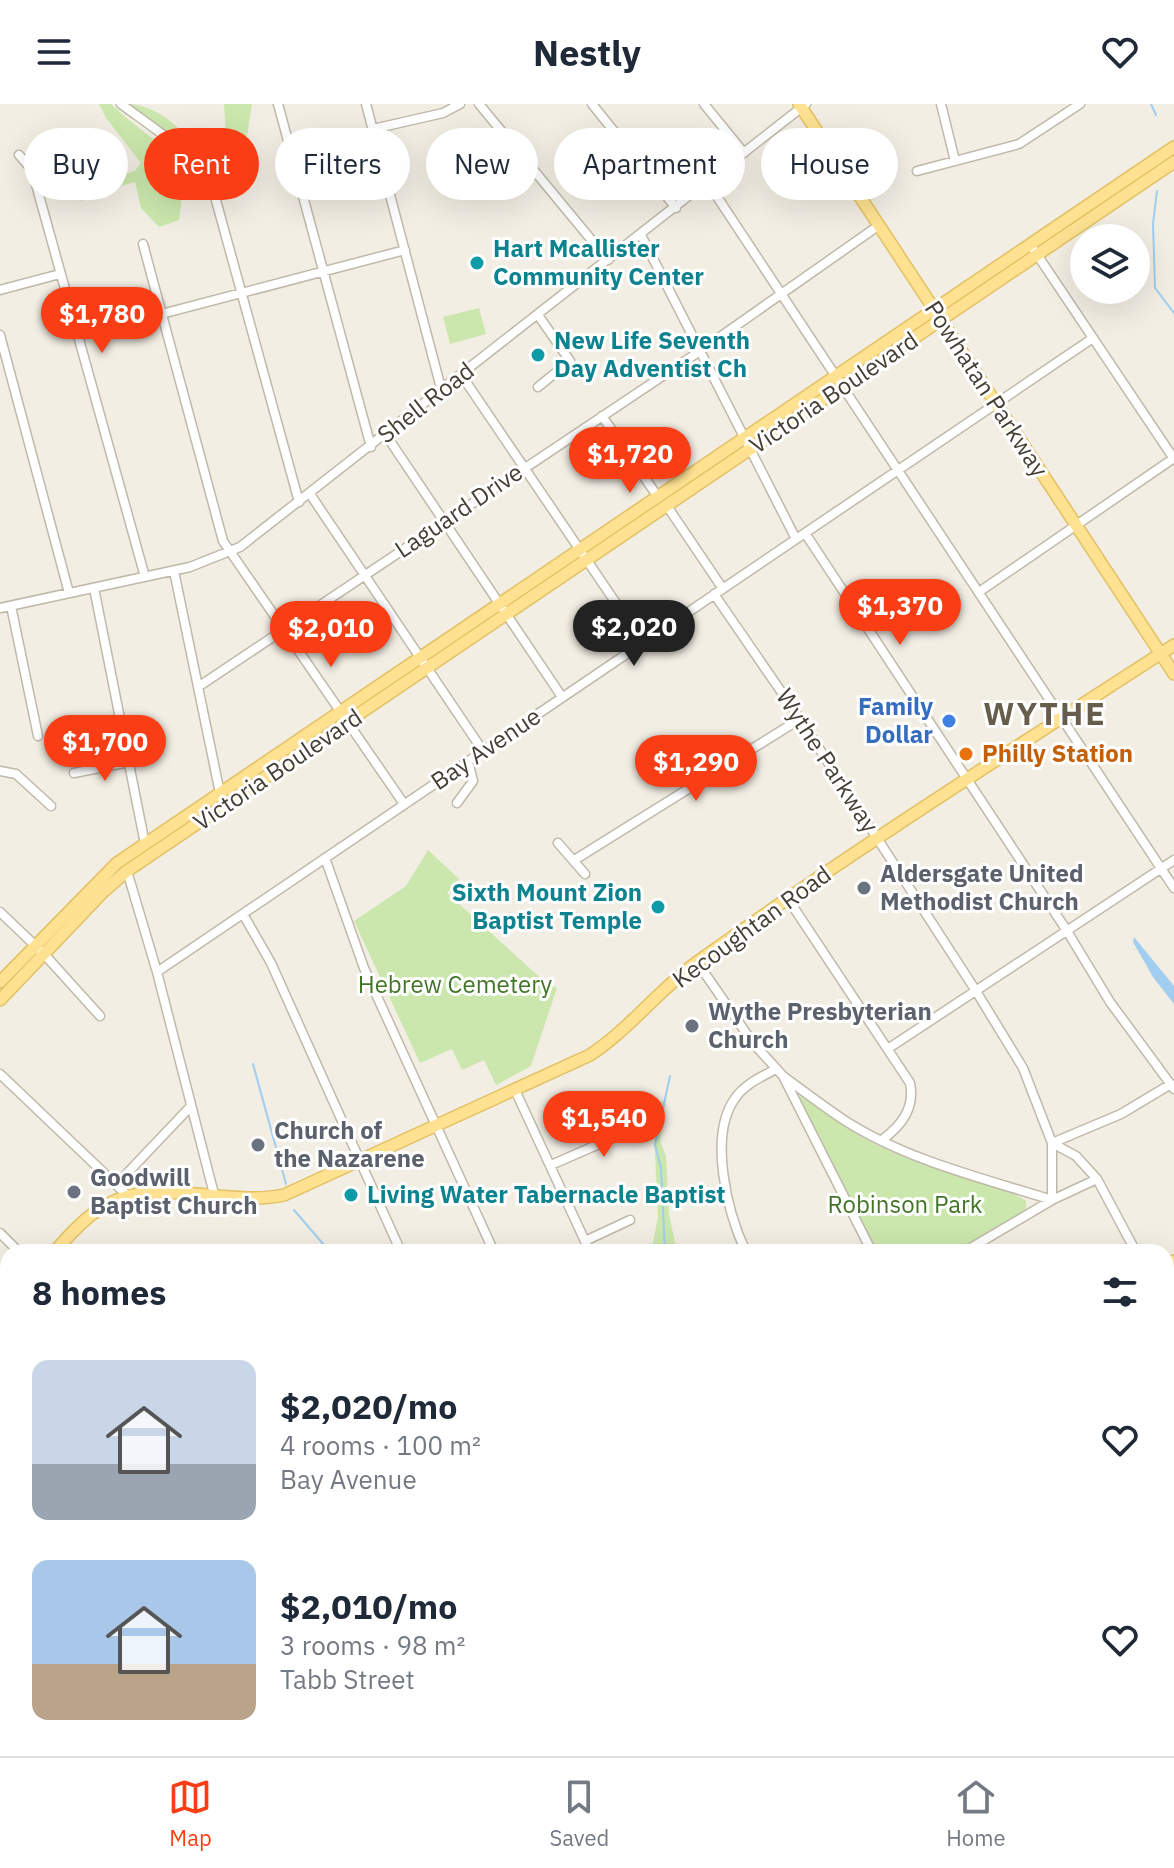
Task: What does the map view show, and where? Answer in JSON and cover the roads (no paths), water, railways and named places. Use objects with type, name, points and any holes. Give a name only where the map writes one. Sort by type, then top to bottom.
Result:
[{"type":"main road","name":"Powhatan Parkway","points":[[802,105],[878,226],[1174,674]]},
{"type":"main road","name":"Victoria Boulevard","points":[[0,1000],[106,872],[220,793],[428,668],[658,497],[1174,147]]},
{"type":"main road","name":"Victoria Boulevard","points":[[583,555],[667,506],[1174,162]]},
{"type":"main road","name":"Victoria Boulevard","points":[[0,982],[127,871],[223,806],[420,657],[504,609]]},
{"type":"main road","name":"Kecoughtan Road","points":[[62,1244],[99,1209],[128,1196],[166,1192],[248,1201],[284,1195],[438,1126],[607,1044],[697,962],[877,838],[1174,645]]},
{"type":"street","points":[[121,104],[178,147],[203,175],[219,205],[299,502]]},
{"type":"street","points":[[278,104],[371,447]]},
{"type":"street","points":[[366,104],[373,128]]},
{"type":"street","points":[[377,128],[443,113],[460,104]]},
{"type":"street","points":[[479,104],[608,260]]},
{"type":"street","points":[[592,104],[676,208]]},
{"type":"street","points":[[704,104],[724,128]]},
{"type":"street","points":[[941,104],[955,161]]},
{"type":"street","points":[[917,171],[1019,144],[1080,104]]},
{"type":"street","name":"Shell Road","points":[[745,152],[802,105]]},
{"type":"street","points":[[19,155],[32,170],[94,384],[145,577]]},
{"type":"street","points":[[392,200],[442,392]]},
{"type":"street","name":"Shell Road","points":[[0,608],[174,571],[232,552],[686,200]]},
{"type":"street","points":[[719,200],[1174,888]]},
{"type":"street","name":"Laguard Drive","points":[[198,687],[700,351],[878,226]]},
{"type":"street","points":[[641,235],[796,539]]},
{"type":"street","points":[[143,244],[220,532],[404,804]]},
{"type":"street","points":[[979,592],[1174,458],[1030,244]]},
{"type":"street","points":[[78,336],[405,250]]},
{"type":"street","points":[[0,290],[60,274]]},
{"type":"street","points":[[538,315],[570,361],[538,387]]},
{"type":"street","points":[[0,335],[69,593]]},
{"type":"street","name":"Bay Avenue","points":[[157,972],[1093,338]]},
{"type":"street","points":[[462,376],[643,643]]},
{"type":"street","points":[[602,416],[658,497]]},
{"type":"street","points":[[386,435],[562,697]]},
{"type":"street","points":[[310,494],[483,751]]},
{"type":"street","points":[[667,506],[723,589]]},
{"type":"street","points":[[805,533],[1067,931],[1110,1002],[1172,1087],[1121,1114],[1052,1143]]},
{"type":"street","points":[[174,571],[223,806]]},
{"type":"street","points":[[94,588],[145,844]]},
{"type":"street","name":"Wythe Parkway","points":[[714,594],[800,719],[976,991],[1023,1068],[1052,1143]]},
{"type":"street","points":[[11,606],[38,736]]},
{"type":"street","points":[[576,859],[800,719]]},
{"type":"street","points":[[457,803],[473,781],[468,761]]},
{"type":"street","points":[[74,773],[129,762]]},
{"type":"street","points":[[0,771],[16,774],[51,806]]},
{"type":"street","points":[[558,843],[576,859],[585,874]]},
{"type":"street","points":[[325,858],[364,968],[490,1244]]},
{"type":"street","points":[[889,1048],[1174,860]]},
{"type":"street","points":[[127,871],[157,972],[215,1198]]},
{"type":"street","points":[[788,899],[905,1071],[912,1094],[906,1117],[882,1140]]},
{"type":"street","points":[[0,912],[40,949],[100,1016]]},
{"type":"street","points":[[243,914],[271,963],[397,1244]]},
{"type":"street","points":[[697,962],[753,1043],[776,1069],[845,1121],[882,1140],[956,1170],[1052,1200]]},
{"type":"street","points":[[743,1244],[728,1203],[724,1134],[736,1097],[776,1069]]},
{"type":"street","points":[[0,1074],[128,1196]]},
{"type":"street","points":[[783,1076],[868,1244]]},
{"type":"street","points":[[515,1090],[586,1244]]},
{"type":"street","points":[[116,1185],[191,1106]]},
{"type":"street","points":[[551,1165],[645,1124]]},
{"type":"street","points":[[1052,1143],[1076,1156],[1097,1179],[1132,1244]]},
{"type":"street","points":[[1052,1143],[1052,1200]]},
{"type":"street","points":[[978,1244],[1052,1200],[1097,1179]]},
{"type":"street","points":[[585,1241],[630,1220]]},
{"type":"water","points":[[1134,937],[1174,986],[1174,1004],[1153,977],[1133,942]]},
{"type":"waterway","points":[[1151,104],[1156,115]]},
{"type":"waterway","points":[[1157,191],[1153,224],[1155,288],[1174,313]]},
{"type":"waterway","points":[[253,1064],[286,1184]]},
{"type":"waterway","points":[[665,1244],[661,1168],[655,1145],[670,1076]]},
{"type":"waterway","points":[[294,1210],[323,1244]]},
{"type":"place","name":"Hart Mcallister Community Center","points":[[477,263]]},
{"type":"place","name":"New Life Seventh Day Adventist Ch","points":[[538,355]]},
{"type":"place","name":"Family Dollar","points":[[949,721]]},
{"type":"place","name":"Philly Station","points":[[966,754]]},
{"type":"place","name":"Aldersgate United Methodist Church","points":[[864,888]]},
{"type":"place","name":"Sixth Mount Zion Baptist Temple","points":[[658,907]]},
{"type":"place","name":"Wythe Presbyterian Church","points":[[692,1026]]},
{"type":"place","name":"Church of the Nazarene","points":[[258,1145]]},
{"type":"place","name":"Goodwill Baptist Church","points":[[74,1192]]},
{"type":"place","name":"Living Water Tabernacle Baptist","points":[[351,1195]]},
{"type":"district","name":"WYTHE","points":[[1045,714]]},
{"type":"park label","name":"Hebrew Cemetery","points":[[455,985]]},
{"type":"park label","name":"Robinson Park","points":[[905,1205]]}]
